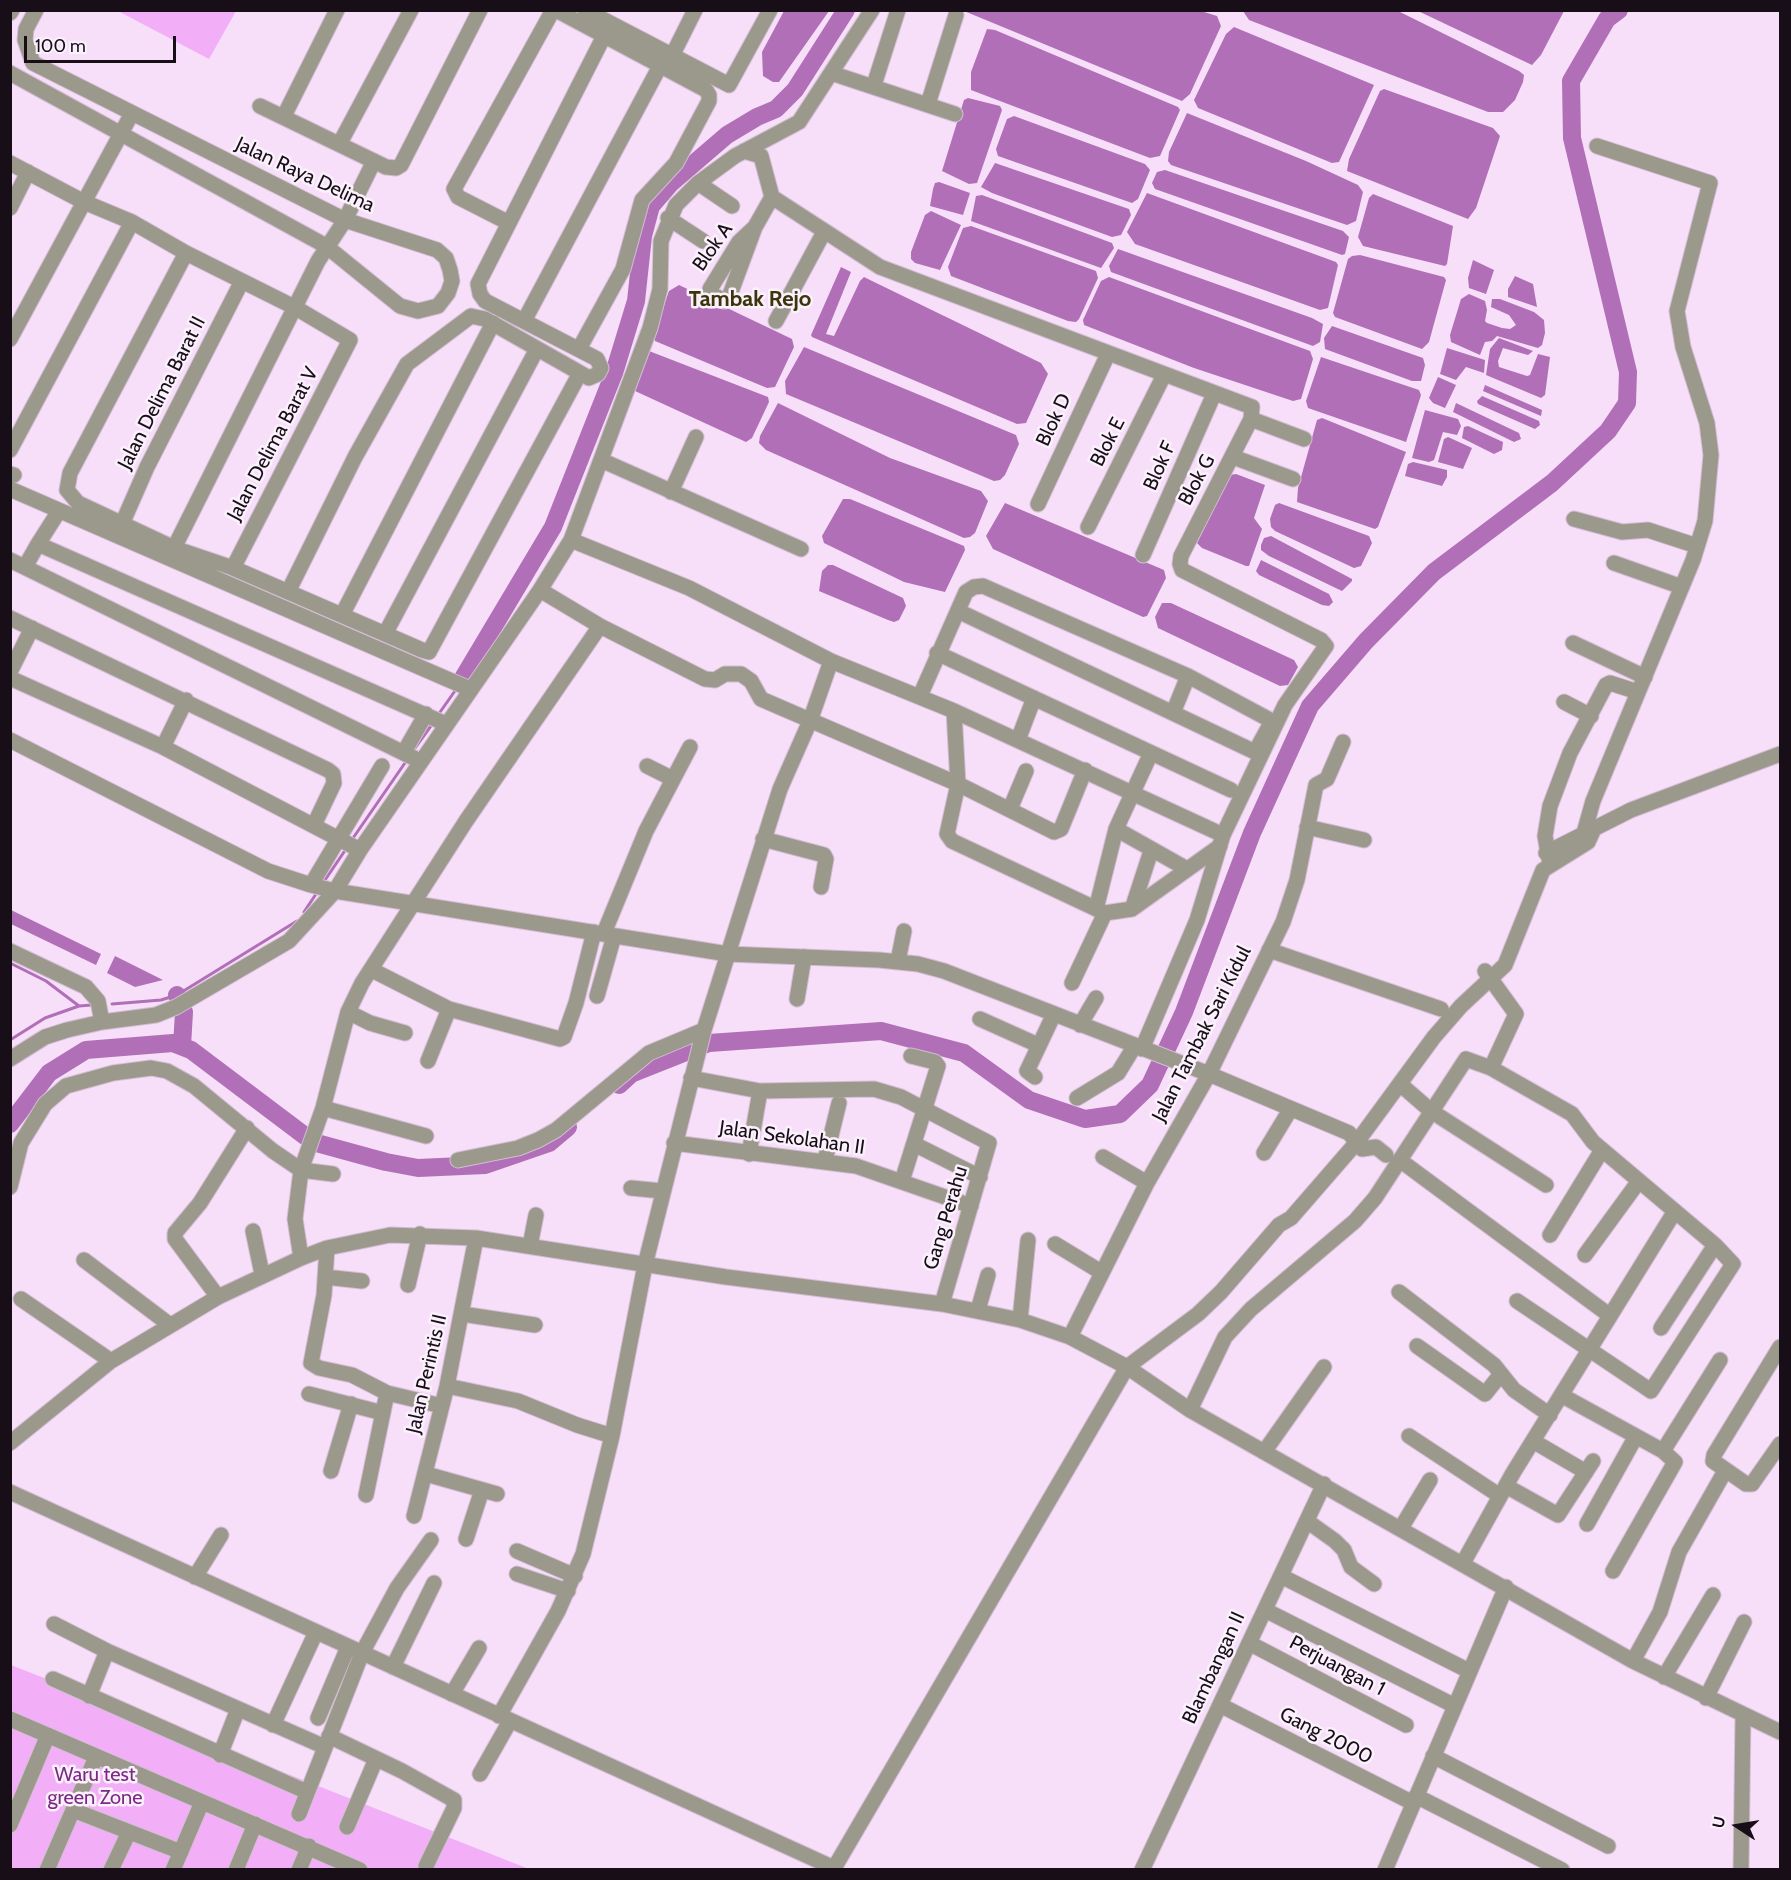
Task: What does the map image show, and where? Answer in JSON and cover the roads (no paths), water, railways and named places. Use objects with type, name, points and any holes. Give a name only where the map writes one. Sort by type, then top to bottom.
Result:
[{"type":"street","points":[[36,10],[26,28],[25,40],[33,63],[17,77],[326,246],[400,306],[418,311],[438,306],[452,281],[478,284]]},
{"type":"street","points":[[284,116],[337,10]]},
{"type":"street","points":[[340,143],[411,10]]},
{"type":"street","points":[[260,106],[374,161],[396,168],[401,165],[480,10]]},
{"type":"street","points":[[507,222],[458,197],[454,189],[554,10],[611,23],[660,66],[706,90],[708,101],[676,163],[642,200],[623,268],[579,349]]},
{"type":"street","points":[[585,10],[729,85],[770,10]]},
{"type":"street","points":[[673,54],[696,10]]},
{"type":"street","points":[[10,1059],[45,1037],[101,1012],[156,1015],[182,1004],[289,941],[378,800],[436,718],[540,590],[571,540],[653,318],[660,289],[661,241],[668,218],[676,205],[698,183],[744,151],[799,122],[872,10]]},
{"type":"street","points":[[873,85],[898,10]]},
{"type":"street","points":[[928,104],[956,15]]},
{"type":"street","points":[[288,592],[355,457],[407,364],[471,316],[477,316],[493,323],[589,378],[594,377],[601,368],[597,359],[486,301],[480,294],[478,284],[507,222],[611,23]]},
{"type":"street","name":"Jalan Raya Delima","points":[[33,63],[131,115],[345,220],[437,249],[446,258],[452,281]]},
{"type":"street","points":[[524,321],[660,66]]},
{"type":"street","points":[[831,73],[955,114]]},
{"type":"street","points":[[10,339],[131,115]]},
{"type":"street","points":[[1588,835],[1593,801],[1697,546],[1708,500],[1711,440],[1683,347],[1677,311],[1711,184],[1708,180],[1597,146]]},
{"type":"street","points":[[744,151],[761,156],[772,197],[880,267],[1214,394],[1249,405],[1252,414],[1304,439]]},
{"type":"street","points":[[174,548],[326,246],[345,220],[374,161]]},
{"type":"street","points":[[10,163],[84,202],[132,222],[186,253],[296,308]]},
{"type":"street","points":[[10,208],[28,172]]},
{"type":"street","points":[[698,183],[732,206]]},
{"type":"street","name":"Blok A","points":[[717,297],[740,242],[754,227],[772,197]]},
{"type":"street","points":[[668,218],[703,241]]},
{"type":"street","points":[[10,450],[132,222]]},
{"type":"street","points":[[776,321],[824,232]]},
{"type":"street","points":[[186,253],[66,484],[78,503],[122,524],[174,548],[233,568],[429,652],[580,373]]},
{"type":"street","name":"Jalan Delima Barat II","points":[[122,524],[147,468],[242,281]]},
{"type":"street","points":[[438,306],[453,329]]},
{"type":"street","name":"Jalan Delima Barat V","points":[[233,568],[350,340],[296,308]]},
{"type":"street","points":[[342,615],[493,323]]},
{"type":"street","points":[[385,634],[537,348]]},
{"type":"street","name":"Blok D","points":[[1038,504],[1108,354]]},
{"type":"street","name":"Blok E","points":[[1088,527],[1164,375]]},
{"type":"street","name":"Blok F","points":[[1143,555],[1214,394]]},
{"type":"street","name":"Blok G","points":[[1221,841],[1285,705],[1326,645],[1182,570],[1181,556],[1233,458],[1252,414]]},
{"type":"street","points":[[671,492],[696,437]]},
{"type":"street","points":[[1233,458],[1293,479]]},
{"type":"street","points":[[601,460],[801,549]]},
{"type":"street","points":[[12,479],[59,510],[463,687]]},
{"type":"street","points":[[25,567],[59,510]]},
{"type":"street","points":[[1574,519],[1622,532],[1648,530],[1697,546]]},
{"type":"street","points":[[571,540],[689,588],[831,661],[920,696],[1085,770],[1221,841]]},
{"type":"street","points":[[38,544],[436,718]]},
{"type":"street","points":[[10,560],[411,756]]},
{"type":"street","points":[[1614,563],[1682,587]]},
{"type":"street","points":[[920,696],[937,653],[966,592],[974,587],[983,586],[1188,676],[1272,721],[1255,752],[958,611]]},
{"type":"street","points":[[540,590],[600,626],[705,680],[715,680],[725,674],[741,674],[754,685],[761,699],[958,784],[1058,831],[1085,770]]},
{"type":"street","points":[[10,618],[186,700],[333,774],[334,783],[314,825]]},
{"type":"street","points":[[301,1258],[296,1219],[302,1166],[323,1108],[348,1012],[466,821],[600,626]]},
{"type":"street","points":[[10,672],[32,628]]},
{"type":"street","points":[[1573,643],[1644,677]]},
{"type":"street","points":[[937,653],[1231,790]]},
{"type":"street","points":[[480,1774],[575,1576],[612,1436],[645,1265],[702,1034],[783,780],[810,721],[831,661]]},
{"type":"street","points":[[1173,713],[1188,676]]},
{"type":"street","points":[[10,678],[163,747],[349,844]]},
{"type":"street","points":[[1549,858],[1545,836],[1550,806],[1570,753],[1608,683],[1638,692]]},
{"type":"street","points":[[1018,740],[1034,698]]},
{"type":"street","points":[[163,747],[186,700]]},
{"type":"street","points":[[1564,702],[1591,716]]},
{"type":"street","points":[[954,711],[958,784],[948,838],[1101,911],[1132,909],[1221,841]]},
{"type":"street","points":[[411,756],[436,718]]},
{"type":"street","points":[[10,740],[268,871],[322,888],[728,954],[898,961],[944,971],[1209,1074],[1349,1133],[1362,1149],[1376,1147],[1394,1158],[1609,1315]]},
{"type":"street","name":"Jalan Tambak Sari Kidul","points":[[1070,1337],[1147,1183],[1209,1074],[1269,950],[1293,897],[1316,785],[1327,779],[1343,742]]},
{"type":"street","points":[[372,970],[449,1009],[562,1038],[646,831],[690,747]]},
{"type":"street","points":[[1072,983],[1101,911],[1116,829],[1151,753]]},
{"type":"street","points":[[10,1492],[505,1718],[839,1867],[1126,1367],[1191,1320],[1221,1292],[1279,1225],[1291,1218],[1357,1142],[1454,1013],[1489,975],[1510,957],[1523,904],[1549,858],[1631,810],[1780,754]]},
{"type":"street","points":[[322,888],[378,800],[382,766]]},
{"type":"street","points":[[647,766],[674,779]]},
{"type":"street","points":[[1010,809],[1026,771]]},
{"type":"street","points":[[1307,827],[1364,840]]},
{"type":"street","points":[[1116,829],[1151,851],[1187,869]]},
{"type":"street","points":[[763,839],[824,855],[826,859],[821,887]]},
{"type":"street","points":[[1077,1098],[1118,1073],[1142,1049],[1197,920],[1221,841]]},
{"type":"street","points":[[1132,909],[1151,851]]},
{"type":"street","points":[[898,961],[904,931]]},
{"type":"street","points":[[597,996],[604,934]]},
{"type":"street","points":[[1269,950],[1441,1010]]},
{"type":"street","points":[[10,951],[86,987],[101,1012]]},
{"type":"street","points":[[797,999],[804,957]]},
{"type":"street","points":[[1489,975],[1516,1011],[1516,1016],[1491,1068]]},
{"type":"street","points":[[1080,1025],[1096,998]]},
{"type":"street","points":[[428,1061],[449,1009]]},
{"type":"street","points":[[348,1012],[370,1023],[405,1033]]},
{"type":"street","points":[[1035,1077],[1027,1071],[1054,1014]]},
{"type":"street","points":[[980,1019],[1038,1045]]},
{"type":"street","points":[[458,1160],[518,1148],[538,1140],[556,1130],[649,1053],[702,1034]]},
{"type":"street","points":[[902,1181],[937,1064],[912,1056]]},
{"type":"street","points":[[1190,1410],[1216,1352],[1231,1329],[1355,1221],[1394,1158],[1431,1111],[1466,1059],[1491,1068],[1572,1114],[1602,1150],[1731,1260],[1730,1271],[1651,1391],[1517,1301]]},
{"type":"street","points":[[10,1187],[21,1143],[45,1104],[66,1086],[85,1079],[151,1068],[167,1071],[194,1086],[273,1151],[302,1166],[333,1174]]},
{"type":"street","points":[[691,1076],[760,1091],[873,1089],[923,1108]]},
{"type":"street","points":[[1400,1084],[1431,1111],[1546,1185]]},
{"type":"street","points":[[749,1154],[760,1091]]},
{"type":"street","points":[[825,1160],[839,1103]]},
{"type":"street","points":[[323,1108],[426,1136]]},
{"type":"street","name":"Gang Perahu","points":[[923,1108],[990,1145],[942,1304]]},
{"type":"street","points":[[1264,1153],[1290,1110]]},
{"type":"street","points":[[218,1297],[176,1239],[175,1233],[200,1203],[247,1128]]},
{"type":"street","name":"Jalan Sekolahan II","points":[[674,1143],[749,1154],[825,1160],[872,1170],[971,1206]]},
{"type":"street","points":[[914,1144],[980,1176]]},
{"type":"street","points":[[1550,1235],[1602,1150]]},
{"type":"street","points":[[1103,1157],[1147,1183]]},
{"type":"street","points":[[1585,1255],[1639,1181]]},
{"type":"street","points":[[630,1188],[662,1191]]},
{"type":"street","points":[[1463,1563],[1533,1441],[1675,1211]]},
{"type":"street","points":[[530,1246],[536,1215]]},
{"type":"street","points":[[253,1231],[262,1274]]},
{"type":"street","points":[[408,1285],[420,1234]]},
{"type":"street","points":[[10,1443],[111,1361],[218,1297],[262,1274],[327,1248],[390,1235],[420,1234],[476,1239],[645,1265],[942,1304],[1020,1320],[1070,1337],[1126,1367],[1190,1410],[1264,1452],[1320,1493],[1401,1528],[1463,1563],[1502,1595],[1706,1698],[1780,1732]]},
{"type":"street","name":"Jalan Perintis II","points":[[414,1516],[447,1386],[476,1239]]},
{"type":"street","points":[[1020,1320],[1028,1240]]},
{"type":"street","points":[[1056,1244],[1101,1272]]},
{"type":"street","points":[[1661,1328],[1715,1245]]},
{"type":"street","points":[[327,1248],[325,1277],[310,1363],[365,1380],[387,1393],[442,1406]]},
{"type":"street","points":[[84,1260],[170,1325]]},
{"type":"street","points":[[978,1310],[988,1275]]},
{"type":"street","points":[[325,1277],[362,1281]]},
{"type":"street","points":[[1399,1292],[1494,1365],[1514,1390],[1550,1415]]},
{"type":"street","points":[[21,1299],[111,1361]]},
{"type":"street","points":[[462,1314],[534,1325]]},
{"type":"street","points":[[1417,1346],[1486,1394],[1501,1374]]},
{"type":"street","points":[[1780,1347],[1714,1455],[1714,1462],[1746,1484],[1752,1484],[1757,1481],[1780,1444]]},
{"type":"street","points":[[1663,1451],[1720,1359]]},
{"type":"street","points":[[1264,1452],[1323,1367]]},
{"type":"street","points":[[447,1386],[518,1401],[577,1425],[612,1436]]},
{"type":"street","points":[[366,1495],[387,1393]]},
{"type":"street","points":[[309,1394],[383,1413]]},
{"type":"street","points":[[1561,1395],[1635,1438],[1663,1451],[1674,1460],[1675,1464],[1613,1571]]},
{"type":"street","points":[[331,1471],[351,1404]]},
{"type":"street","points":[[1409,1436],[1503,1491],[1557,1515],[1589,1466],[1533,1441]]},
{"type":"street","points":[[1587,1524],[1635,1438]]},
{"type":"street","points":[[1634,1661],[1660,1612],[1679,1551],[1725,1471]]},
{"type":"street","points":[[426,1474],[489,1492],[466,1539]]},
{"type":"street","points":[[1401,1528],[1430,1480]]},
{"type":"street","name":"Blambangan II","points":[[1142,1869],[1320,1493]]},
{"type":"street","points":[[1306,1521],[1335,1541],[1344,1550],[1351,1568],[1374,1584]]},
{"type":"street","points":[[195,1577],[221,1535]]},
{"type":"street","points":[[318,1718],[355,1650],[431,1540]]},
{"type":"street","points":[[517,1551],[575,1576]]},
{"type":"street","points":[[517,1574],[568,1591]]},
{"type":"street","points":[[1281,1576],[1469,1671]]},
{"type":"street","points":[[393,1667],[434,1583]]},
{"type":"street","points":[[1385,1869],[1502,1595]]},
{"type":"street","points":[[1664,1677],[1713,1595]]},
{"type":"street","points":[[1265,1610],[1455,1706]]},
{"type":"street","points":[[1706,1698],[1744,1622]]},
{"type":"street","points":[[54,1624],[107,1651],[273,1725],[376,1759],[454,1800],[454,1808],[426,1866]]},
{"type":"street","points":[[273,1725],[316,1632]]},
{"type":"street","name":"Perjuangan 1","points":[[1249,1643],[1406,1725]]},
{"type":"street","points":[[452,1694],[479,1648]]},
{"type":"street","points":[[299,1814],[327,1741],[355,1650]]},
{"type":"street","points":[[89,1696],[107,1651]]},
{"type":"street","points":[[53,1678],[220,1755],[307,1792]]},
{"type":"street","name":"Gang 2000","points":[[1220,1705],[1562,1869]]},
{"type":"street","points":[[220,1755],[238,1709]]},
{"type":"street","points":[[1741,1869],[1743,1714]]},
{"type":"street","points":[[10,1719],[309,1846],[355,1868]]},
{"type":"street","points":[[10,1825],[48,1735]]},
{"type":"street","points":[[47,1869],[96,1756]]},
{"type":"street","points":[[1433,1756],[1608,1846]]},
{"type":"street","points":[[347,1827],[376,1759]]},
{"type":"street","points":[[173,1869],[202,1802]]},
{"type":"street","points":[[73,1810],[181,1851]]},
{"type":"street","points":[[236,1869],[255,1824]]},
{"type":"street","points":[[111,1869],[129,1832]]},
{"type":"street","points":[[299,1869],[309,1846]]},
{"type":"waterway","points":[[463,678],[553,527],[614,373],[636,301],[643,236],[651,206],[670,184],[727,135],[757,117],[776,109],[795,90],[846,10]]},
{"type":"waterway","points":[[619,1085],[631,1074],[709,1043],[881,1031],[964,1053],[1029,1100],[1085,1119],[1120,1114],[1150,1085],[1184,1012],[1252,833],[1310,706],[1366,641],[1434,572],[1552,483],[1608,431],[1627,403],[1628,372],[1572,138],[1571,81],[1607,19],[1619,10]]},
{"type":"waterway","points":[[438,715],[457,688]]},
{"type":"waterway","points":[[412,752],[433,723]]},
{"type":"waterway","points":[[351,841],[407,760]]},
{"type":"waterway","points":[[323,883],[346,849]]},
{"type":"waterway","points":[[304,912],[318,891]]},
{"type":"waterway","points":[[112,1004],[161,1000],[177,995],[297,921]]},
{"type":"waterway","points":[[10,963],[46,981],[79,1006]]},
{"type":"waterway","points":[[177,995],[184,1012],[182,1046]]},
{"type":"waterway","points":[[10,1040],[45,1018],[79,1006],[92,1005]]},
{"type":"waterway","points":[[10,1124],[49,1073],[86,1050],[173,1043],[191,1050],[313,1142],[386,1162],[418,1168],[485,1165],[549,1143],[568,1127]]},
{"type":"district","name":"Tambak Rejo","points":[[750,300]]},
{"type":"park label","name":"Waru test green Zone","points":[[95,1786]]}]
